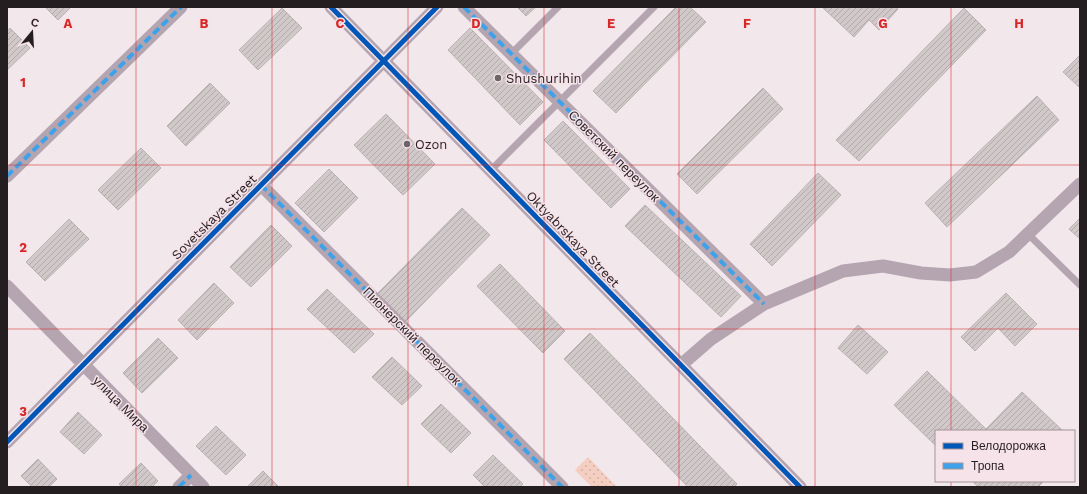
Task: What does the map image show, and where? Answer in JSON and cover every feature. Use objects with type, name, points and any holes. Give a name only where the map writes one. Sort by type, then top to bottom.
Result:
[{"type":"street","points":[[7,176],[181,7]]},
{"type":"street","name":"Oktyabrskaya Street","points":[[331,7],[800,487]]},
{"type":"street","name":"Sovetskaya Street","points":[[7,442],[437,7]]},
{"type":"street","name":"Советский переулок","points":[[464,7],[764,304]]},
{"type":"street","points":[[681,365],[711,339],[764,304],[843,271],[883,266],[921,273],[950,275],[976,272],[1009,252],[1080,184]]},
{"type":"street","name":"Пионерский переулок","points":[[261,185],[562,487]]},
{"type":"street","name":"улица Мира","points":[[7,286],[203,487]]},
{"type":"street","points":[[178,487],[191,475]]},
{"type":"lane","points":[[511,54],[558,7]]},
{"type":"lane","points":[[491,170],[654,7]]},
{"type":"lane","points":[[1028,234],[1080,285]]},
{"type":"shaded area","points":[[588,457],[617,487],[592,487],[575,470]]},
{"type":"building","points":[[45,7],[71,7],[58,20]]},
{"type":"building","points":[[517,7],[536,7],[526,16]]},
{"type":"building","points":[[676,7],[690,7],[706,22],[616,113],[593,91]]},
{"type":"building","points":[[822,7],[896,7],[898,9],[879,30],[869,20],[854,37]]},
{"type":"building","points":[[282,8],[302,28],[258,70],[239,50]]},
{"type":"building","points":[[964,8],[986,30],[859,161],[836,140]]},
{"type":"building","points":[[10,28],[30,48],[7,70],[7,31]]},
{"type":"building","points":[[470,28],[543,102],[520,125],[448,50]]},
{"type":"building","points":[[1080,55],[1080,88],[1063,72]]},
{"type":"building","points":[[210,83],[230,103],[186,146],[167,126]]},
{"type":"building","points":[[763,88],[783,109],[697,194],[677,174]]},
{"type":"building","points":[[1037,96],[1059,120],[947,227],[925,203]]},
{"type":"building","points":[[386,114],[435,164],[403,195],[354,145]]},
{"type":"building","points":[[563,121],[630,189],[611,208],[544,140]]},
{"type":"building","points":[[141,148],[161,168],[118,210],[98,190]]},
{"type":"building","points":[[329,169],[358,198],[324,232],[295,203]]},
{"type":"building","points":[[818,173],[841,195],[772,266],[750,244]]},
{"type":"building","points":[[645,205],[741,296],[721,317],[625,226]]},
{"type":"building","points":[[462,208],[490,235],[404,323],[376,295]]},
{"type":"building","points":[[1080,218],[1080,239],[1069,229]]},
{"type":"building","points":[[69,219],[89,239],[45,281],[26,262]]},
{"type":"building","points":[[271,225],[292,246],[251,287],[230,267]]},
{"type":"building","points":[[500,264],[565,331],[543,353],[477,286]]},
{"type":"building","points":[[214,283],[234,303],[197,340],[178,320]]},
{"type":"building","points":[[327,289],[374,334],[354,353],[307,309]]},
{"type":"building","points":[[1006,293],[1037,324],[1015,346],[998,328],[975,351],[961,337]]},
{"type":"building","points":[[858,325],[888,352],[867,374],[838,348]]},
{"type":"building","points":[[590,333],[737,484],[734,487],[688,487],[564,359]]},
{"type":"building","points":[[158,338],[178,358],[142,393],[123,373]]},
{"type":"building","points":[[392,357],[422,386],[402,405],[372,377]]},
{"type":"building","points":[[927,371],[986,429],[1022,392],[1062,430],[935,430],[935,445],[894,405]]},
{"type":"building","points":[[441,404],[471,433],[451,453],[421,424]]},
{"type":"building","points":[[78,412],[102,435],[84,454],[60,432]]},
{"type":"building","points":[[216,426],[246,455],[226,475],[196,446]]},
{"type":"building","points":[[493,455],[523,484],[520,487],[485,487],[473,475]]},
{"type":"building","points":[[38,459],[57,479],[49,487],[32,487],[21,476]]},
{"type":"building","points":[[141,463],[158,481],[152,487],[122,487],[119,484]]},
{"type":"building","points":[[263,471],[279,487],[247,487]]},
{"type":"building","points":[[973,482],[1043,482],[1038,487],[978,487]]},
{"type":"marked path","points":[[7,176],[181,7]]},
{"type":"marked path","points":[[464,7],[764,304]]},
{"type":"marked path","points":[[261,185],[562,487]]},
{"type":"marked path","points":[[179,487],[191,475]]},
{"type":"cycle path","points":[[331,7],[800,487]]},
{"type":"cycle path","points":[[7,442],[437,7]]},
{"type":"place","name":"Shushurihin","points":[[498,78]]},
{"type":"place","name":"Ozon","points":[[407,144]]}]
